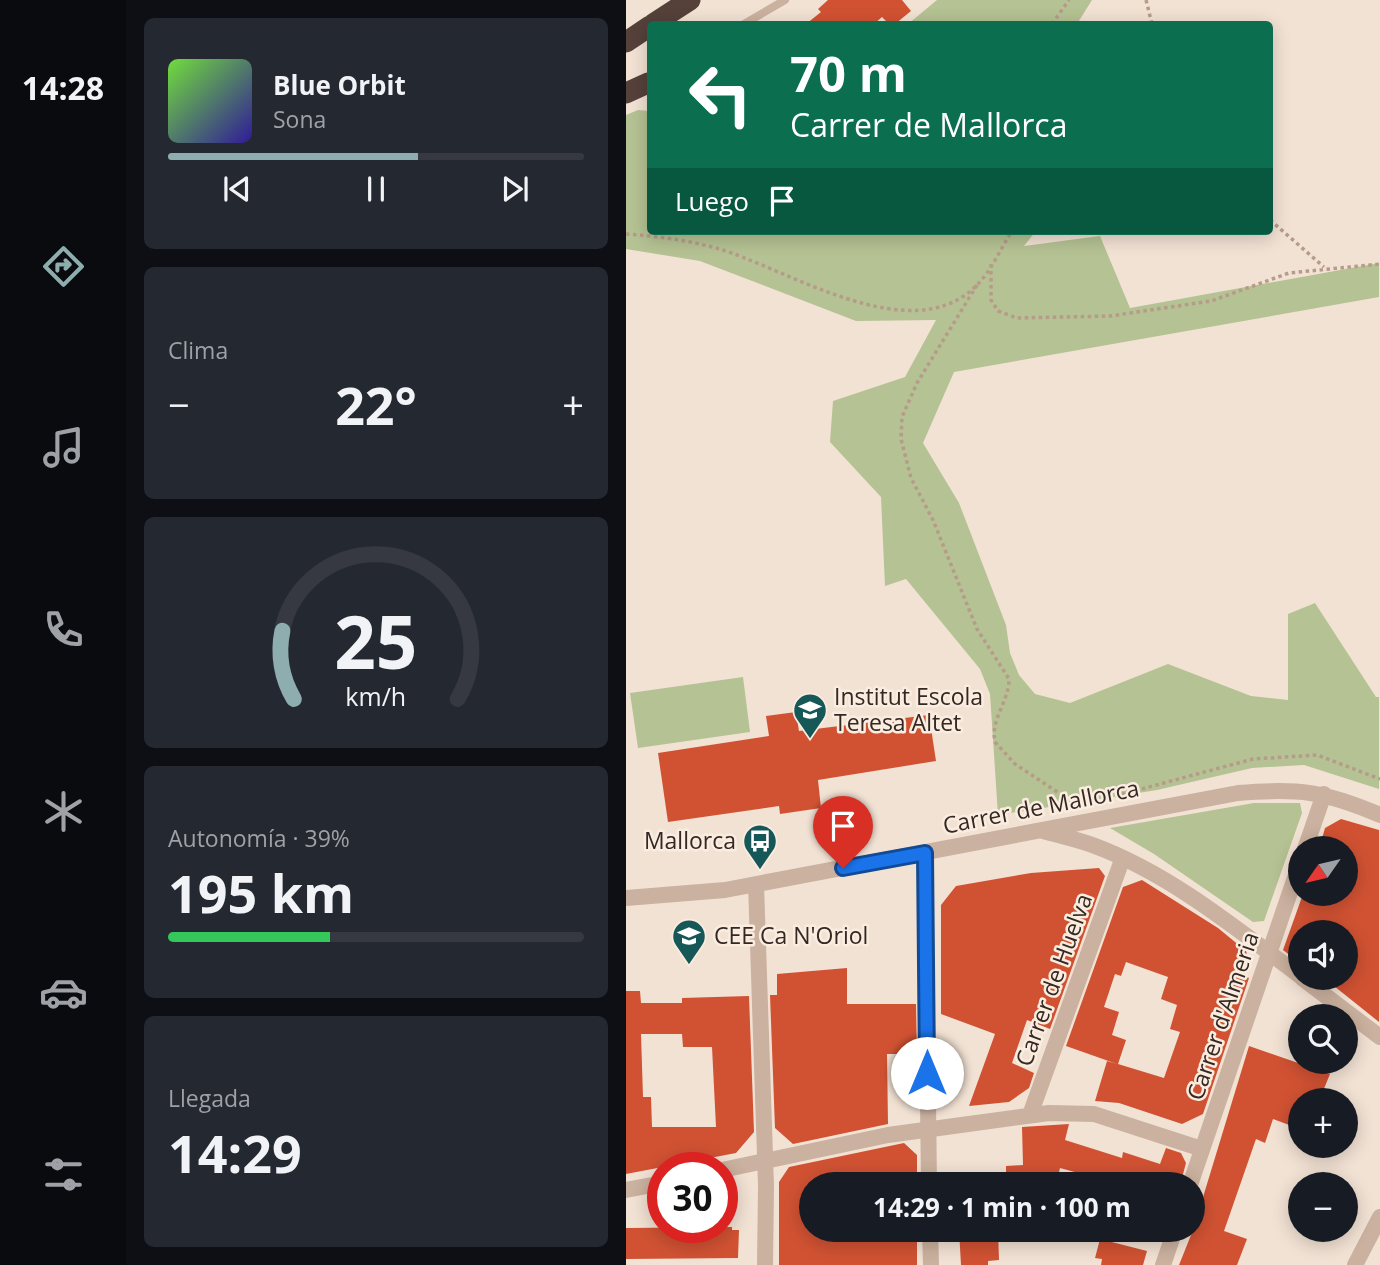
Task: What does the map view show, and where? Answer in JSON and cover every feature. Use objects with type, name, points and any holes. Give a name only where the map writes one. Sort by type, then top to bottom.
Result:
[{"type":"highway","points":[[658,21],[690,0]]},
{"type":"highway","points":[[626,43],[647,28]]},
{"type":"highway","points":[[626,93],[647,83]]},
{"type":"street","name":"Carrer de Mallorca","points":[[626,898],[725,890],[1041,830],[1100,809],[1238,793],[1282,789],[1324,794],[1380,815]]},
{"type":"street","points":[[1309,836],[1324,794]]},
{"type":"street","points":[[1041,830],[1096,846],[1122,860],[1193,900],[1288,968]]},
{"type":"street","points":[[925,853],[929,1172]]},
{"type":"street","name":"Carrer de Huelva","points":[[1030,1115],[1122,860]]},
{"type":"street","points":[[756,884],[765,1161],[765,1265]]},
{"type":"street","name":"Carrer d'Almeria","points":[[1194,1172],[1288,897]]},
{"type":"street","points":[[1318,990],[1380,1037]]},
{"type":"street","points":[[738,1167],[928,1129],[1030,1115],[1094,1114],[1202,1149]]},
{"type":"street","points":[[626,1191],[647,1186]]},
{"type":"street","points":[[1355,1265],[1380,1217]]},
{"type":"street","points":[[930,1242],[931,1265]]},
{"type":"street","points":[[1163,1265],[1171,1242]]},
{"type":"lane","points":[[749,21],[785,0]]},
{"type":"path","points":[[1054,21],[1069,0]]},
{"type":"path","points":[[1146,0],[1151,21]]},
{"type":"path","points":[[1273,223],[1324,268]]},
{"type":"path","points":[[626,234],[659,236],[717,248],[865,305],[902,311],[931,309],[957,299],[977,285]]},
{"type":"path","points":[[1009,235],[916,383],[901,426],[905,465],[933,520],[977,629],[1009,679],[993,732],[999,749],[1014,764],[1075,804],[1100,809],[1118,793],[1220,770],[1253,758],[1317,755],[1380,779]]},
{"type":"path","points":[[991,264],[991,300],[998,311],[1017,318],[1110,317],[1211,301],[1289,273],[1380,264]]},
{"type":"green space","points":[[937,0],[1092,0],[1079,21],[912,21]]},
{"type":"green space","points":[[638,110],[647,111],[647,235],[1033,235],[1024,246],[1100,236],[1130,308],[1379,263],[1379,297],[954,372],[923,443],[959,503],[1006,625],[1010,653],[1019,675],[1035,694],[1070,703],[1168,664],[1251,696],[1288,700],[1288,614],[1315,603],[1376,697],[1379,697],[1379,789],[1304,765],[1252,768],[1157,790],[998,815],[990,694],[980,669],[906,579],[885,586],[881,497],[830,442],[833,401],[905,377],[936,320],[856,321],[700,261],[626,249],[626,115]]},
{"type":"green space","points":[[743,677],[750,732],[638,748],[630,693]]},
{"type":"green space","points":[[1254,803],[1300,803],[1302,813],[1294,836],[1288,836],[1288,853],[1264,921],[1253,922],[1154,854],[1110,828]]},
{"type":"building","points":[[828,0],[902,0],[911,11],[899,21],[886,21],[882,17],[877,21],[810,21],[821,12],[818,9]]},
{"type":"building","points":[[796,712],[799,731],[929,715],[936,761],[818,780],[821,808],[780,814],[779,806],[668,822],[658,753],[769,736],[766,716]]},
{"type":"building","points":[[1341,819],[1379,830],[1379,1022],[1339,990],[1358,990],[1358,920],[1294,920],[1299,906],[1358,906],[1358,836],[1323,836],[1325,828]]},
{"type":"building","points":[[1099,868],[1105,876],[1050,1029],[1027,1020],[1012,1063],[1034,1073],[1029,1088],[1009,1102],[969,1106],[995,1034],[941,1014],[941,905],[956,886],[1031,873]]},
{"type":"building","points":[[1142,880],[1218,928],[1246,951],[1249,961],[1244,976],[1249,978],[1203,1114],[1182,1124],[1119,1103],[1095,1101],[1107,1061],[1117,1064],[1066,1046],[1123,887]],"holes":[[[1126,962],[1168,977],[1161,999],[1177,1005],[1170,1029],[1180,1032],[1164,1078],[1118,1064],[1126,1040],[1112,1035],[1119,1012],[1104,1007],[1115,974],[1121,976]]]},
{"type":"building","points":[[1288,936],[1288,954],[1283,950]]},
{"type":"building","points":[[847,968],[847,1004],[916,1004],[917,1054],[887,1054],[888,1124],[793,1144],[775,1128],[770,995],[777,995],[777,974]]},
{"type":"building","points":[[626,991],[640,991],[641,1003],[682,1003],[682,998],[749,996],[754,1132],[737,1152],[647,1152],[647,1170],[626,1174]],"holes":[[[641,1034],[682,1034],[683,1047],[712,1047],[716,1127],[652,1127],[651,1097],[643,1097]]]},
{"type":"building","points":[[1249,1046],[1288,1059],[1288,1074],[1330,1074],[1324,1088],[1288,1088],[1288,1125],[1273,1119],[1265,1143],[1256,1139],[1224,1231],[1247,1239],[1237,1265],[1179,1265],[1188,1242],[1205,1242],[1205,1191]]},
{"type":"building","points":[[1069,1124],[1065,1140],[1122,1158],[1123,1152],[1160,1164],[1166,1148],[1181,1153],[1186,1163],[1184,1172],[1075,1172],[1060,1168],[1059,1172],[1006,1172],[1006,1166],[1023,1165],[1022,1127]]},
{"type":"building","points":[[904,1143],[917,1155],[917,1172],[799,1172],[799,1242],[917,1242],[917,1265],[779,1265],[779,1182],[789,1167]]},
{"type":"building","points":[[626,1228],[647,1228],[647,1243],[738,1243],[739,1230],[738,1258],[626,1259]]},
{"type":"building","points":[[960,1242],[998,1242],[999,1260],[988,1261],[988,1265],[961,1265]]},
{"type":"building","points":[[1099,1242],[1112,1242],[1147,1251],[1143,1265],[1101,1265],[1102,1259],[1095,1258]]},
{"type":"place","name":"Institut Escola Teresa Altet","points":[[810,740]]},
{"type":"place","name":"Mallorca","points":[[760,871]]},
{"type":"place","name":"CEE Ca N'Oriol","points":[[689,966]]},
{"type":"route","points":[[843,868],[925,853],[927,1073]]}]
